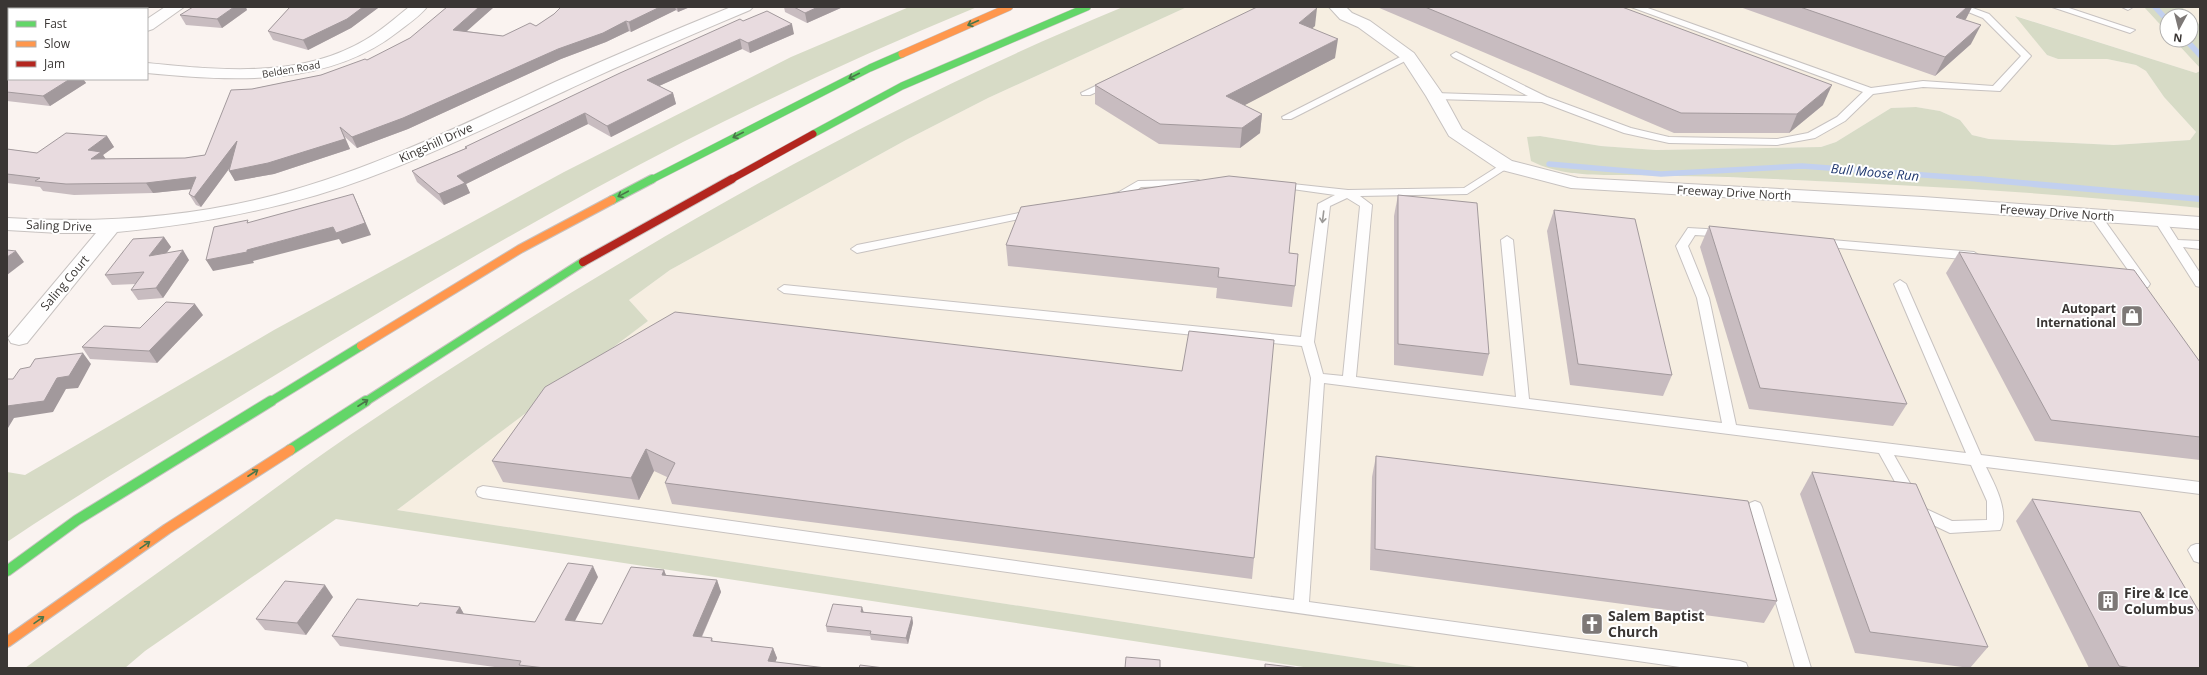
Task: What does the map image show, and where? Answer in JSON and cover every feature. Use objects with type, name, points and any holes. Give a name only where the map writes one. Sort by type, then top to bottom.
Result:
[{"type":"highway","points":[[7,570],[78,520],[520,249],[666,171],[870,68],[1008,7]]},
{"type":"highway","points":[[7,642],[168,529],[565,272],[704,193],[902,86],[1087,7]]},
{"type":"street","points":[[148,25],[176,7]]},
{"type":"street","name":"Belden Road","points":[[148,68],[241,76],[306,68],[328,62],[362,48],[385,34],[419,7]]},
{"type":"street","name":"Kingshill Drive","points":[[111,227],[198,218],[239,210],[288,198],[372,171],[411,155],[585,75],[745,7]]},
{"type":"street","name":"Freeway Drive North","points":[[1341,8],[1408,56],[1435,96],[1455,132],[1505,165],[1578,184],[1923,203],[2200,223]]},
{"type":"street","name":"Saling Drive","points":[[7,224],[74,228],[111,227]]},
{"type":"street","name":"Saling Court","points":[[19,338],[111,227]]},
{"type":"lane","points":[[1636,7],[1870,91],[1924,84],[1996,89],[2026,56],[1986,16],[1961,7]]},
{"type":"lane","points":[[2057,7],[2130,30]]},
{"type":"lane","points":[[1456,55],[1543,99],[1628,131],[1668,140],[1711,142],[1777,142],[1811,136],[1841,119],[1870,91]]},
{"type":"lane","points":[[1287,117],[1408,56]]},
{"type":"lane","points":[[1086,93],[1121,77]]},
{"type":"lane","points":[[1435,96],[1543,99]]},
{"type":"lane","points":[[1267,183],[1348,193],[1467,191],[1505,165]]},
{"type":"lane","points":[[1099,200],[1123,195],[1138,184],[1206,183]]},
{"type":"lane","points":[[1301,608],[1318,378],[1307,342],[1324,204],[1348,193]]},
{"type":"lane","points":[[1348,193],[1366,205],[1349,380]]},
{"type":"lane","points":[[857,249],[1045,211]]},
{"type":"lane","points":[[2096,216],[2150,293]]},
{"type":"lane","points":[[2160,220],[2200,283]]},
{"type":"lane","points":[[1730,429],[1703,298],[1682,246],[1692,232],[1739,236]]},
{"type":"lane","points":[[1508,240],[1523,403]]},
{"type":"lane","points":[[1810,242],[1983,257]]},
{"type":"lane","points":[[2174,243],[2200,245]]},
{"type":"lane","points":[[1883,448],[1919,512],[1950,527],[1995,526],[1994,501],[1900,284]]},
{"type":"lane","points":[[784,289],[1307,342]]},
{"type":"lane","points":[[1318,378],[1349,380],[2200,488]]},
{"type":"lane","points":[[483,492],[1301,608],[1740,668]]},
{"type":"lane","points":[[1755,507],[1804,668]]},
{"type":"lane","points":[[2200,550],[2196,550],[2200,557]]},
{"type":"shaded area","points":[[1187,7],[2144,7],[2159,23],[2159,48],[2181,48],[2200,68],[2200,71],[2196,73],[2016,16],[2047,55],[2058,59],[2107,59],[2136,65],[2146,71],[2164,97],[2196,132],[2190,140],[2114,145],[1989,139],[1972,135],[1960,120],[1940,111],[1916,107],[1891,108],[1836,142],[1821,147],[1656,150],[1601,146],[1540,136],[1527,138],[1574,174],[1724,177],[1955,187],[2101,197],[2200,208],[2200,668],[1423,668],[397,510],[648,321],[629,300],[670,270],[906,140],[988,98]]},
{"type":"shaded area","points":[[2182,7],[2200,7],[2200,25],[2199,8]]},
{"type":"green space","points":[[909,7],[977,7],[903,38],[756,106],[631,169],[529,225],[327,344],[107,477],[7,542],[7,472],[25,475],[274,330],[564,172],[791,57]]},
{"type":"green space","points":[[1123,7],[1187,7],[988,98],[906,140],[670,270],[629,300],[648,321],[397,510],[1423,668],[1310,668],[336,519],[145,651],[125,668],[25,668],[350,435],[442,374],[630,257],[823,148],[922,98],[1021,51]]},
{"type":"green space","points":[[2144,7],[2183,8],[2159,8],[2159,23]]},
{"type":"green space","points":[[2015,16],[2196,73],[2200,71],[2200,208],[2082,197],[1905,185],[1728,177],[1590,175],[1554,170],[1531,161],[1527,137],[1540,136],[1601,146],[1656,150],[1821,147],[1836,142],[1891,108],[1916,107],[1940,111],[1960,120],[1972,135],[1989,139],[2114,145],[2190,140],[2196,132],[2164,97],[2146,71],[2136,65],[2107,59],[2058,59],[2047,55]]},
{"type":"green space","points":[[2199,24],[2200,25],[2200,68],[2181,48],[2199,48]]},
{"type":"building","points":[[7,7],[84,8],[8,8],[7,22]]},
{"type":"building","points":[[193,7],[234,7],[217,19],[180,15]]},
{"type":"building","points":[[290,7],[363,7],[347,19],[303,40],[268,31]]},
{"type":"building","points":[[447,7],[479,7],[453,30],[503,36],[530,23],[536,26],[554,14],[561,7],[660,7],[629,22],[626,21],[603,33],[558,49],[403,118],[352,137],[340,127],[345,139],[268,163],[229,171],[237,141],[194,197],[189,194],[196,177],[146,183],[66,184],[35,181],[40,178],[7,174],[7,149],[37,153],[66,133],[107,136],[88,150],[101,152],[91,159],[185,158],[205,155],[231,90],[252,89],[321,75],[365,59],[367,60],[410,38]]},
{"type":"building","points":[[794,7],[818,7],[805,13]]},
{"type":"building","points":[[1257,7],[1316,7],[1317,8],[1299,23],[1338,39],[1226,96],[1262,114],[1242,128],[1160,124],[1095,85]]},
{"type":"building","points":[[1425,7],[1622,7],[1832,85],[1797,114],[1681,113]]},
{"type":"building","points":[[1800,7],[1967,7],[1956,17],[1981,25],[1945,57]]},
{"type":"building","points":[[767,11],[792,24],[748,43],[740,39],[647,80],[673,93],[607,126],[585,113],[457,176],[465,183],[439,194],[412,171],[467,148],[465,147],[620,73],[740,19],[743,21]]},
{"type":"building","points":[[7,73],[8,80],[68,80],[43,96],[7,92]]},
{"type":"building","points":[[1229,176],[1296,183],[1289,253],[1298,254],[1295,286],[1218,277],[1219,268],[1006,245],[1021,207]]},
{"type":"building","points":[[353,194],[365,223],[336,233],[333,227],[247,250],[247,252],[206,260],[214,227],[248,220],[247,223]]},
{"type":"building","points":[[1398,195],[1477,203],[1489,354],[1398,344]]},
{"type":"building","points":[[1554,210],[1635,219],[1672,375],[1578,364]]},
{"type":"building","points":[[1709,226],[1834,239],[1907,404],[1760,388]]},
{"type":"building","points":[[164,237],[149,256],[183,250],[156,288],[131,290],[144,272],[105,275],[133,239]]},
{"type":"building","points":[[7,250],[16,251],[7,257]]},
{"type":"building","points":[[1959,252],[2134,270],[2200,362],[2200,437],[2051,420]]},
{"type":"building","points":[[166,302],[195,304],[149,351],[82,347],[104,326],[140,328]]},
{"type":"building","points":[[675,312],[1182,371],[1189,331],[1274,340],[1254,558],[665,483],[675,463],[646,449],[631,478],[492,461],[545,387]]},
{"type":"building","points":[[83,353],[69,376],[57,378],[44,401],[7,406],[7,379],[13,379],[20,369],[30,367],[35,359]]},
{"type":"building","points":[[1376,456],[1748,501],[1777,601],[1375,549]]},
{"type":"building","points":[[1812,472],[1916,484],[1988,647],[1870,632]]},
{"type":"building","name":"Fire & Ice Columbus","points":[[2032,499],[2140,512],[2200,613],[2200,668],[2132,668],[2119,666]]},
{"type":"building","points":[[568,563],[593,566],[565,620],[602,624],[631,567],[664,570],[662,575],[717,580],[693,636],[712,638],[711,641],[773,648],[768,661],[826,668],[545,668],[519,665],[521,661],[332,636],[357,599],[418,606],[420,603],[460,607],[456,613],[535,622]]},
{"type":"building","points":[[285,581],[325,585],[297,623],[256,619]]},
{"type":"building","points":[[833,604],[862,607],[861,612],[912,617],[906,638],[870,634],[871,631],[826,626]]},
{"type":"building","points":[[1126,657],[1160,660],[1160,668],[1125,668]]},
{"type":"building","points":[[1265,664],[1300,668],[1265,668]]},
{"type":"building","points":[[860,665],[884,668],[859,668]]},
{"type":"waterway","name":"Bull Moose Run","points":[[2155,7],[2159,11]]},
{"type":"waterway","name":"Bull Moose Run","points":[[2193,48],[2200,55]]},
{"type":"waterway","name":"Bull Moose Run","points":[[1549,164],[1661,174],[1802,166],[1980,179]]},
{"type":"waterway","name":"Bull Moose Run","points":[[1980,179],[1991,180]]},
{"type":"waterway","name":"Bull Moose Run","points":[[1980,179],[2200,199]]},
{"type":"traffic: fast","points":[[813,134],[902,86],[1087,7]]},
{"type":"traffic: fast","points":[[612,200],[870,68],[902,54]]},
{"type":"traffic: fast","points":[[290,450],[583,262]]},
{"type":"traffic: fast","points":[[7,571],[77,520],[361,346]]},
{"type":"traffic: slow","points":[[902,54],[1009,7]]},
{"type":"traffic: slow","points":[[361,346],[520,249],[612,200]]},
{"type":"traffic: slow","points":[[7,642],[167,529],[290,450]]},
{"type":"traffic: jam","points":[[583,262],[813,134]]},
{"type":"place","name":"Autopart International","points":[[2132,316]]},
{"type":"place","name":"Fire & Ice Columbus","points":[[2108,601]]},
{"type":"place","name":"Salem Baptist Church","points":[[1592,624]]}]
